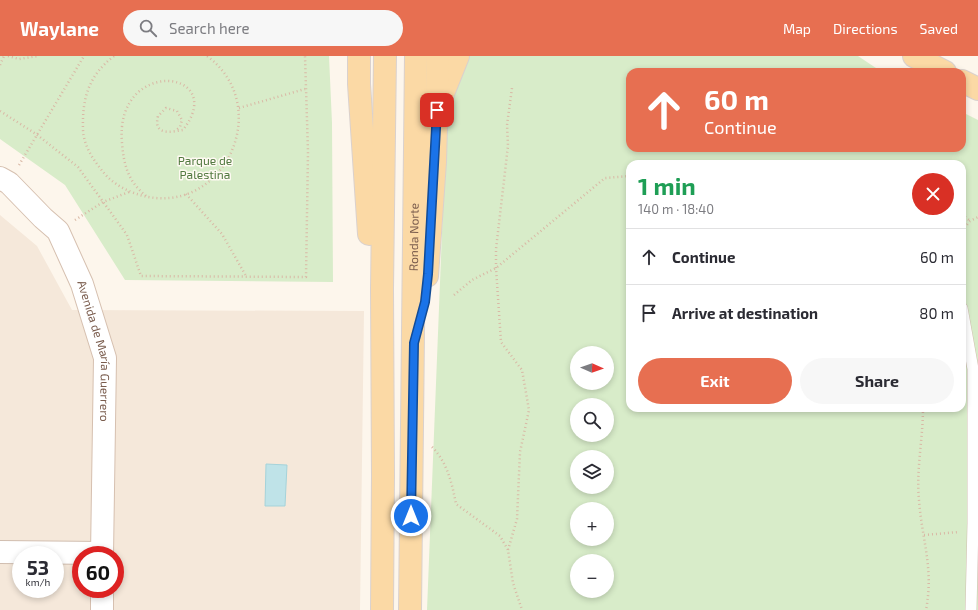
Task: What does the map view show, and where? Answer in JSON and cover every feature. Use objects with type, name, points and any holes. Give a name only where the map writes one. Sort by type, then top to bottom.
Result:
[{"type":"main road","points":[[352,56],[359,84]]},
{"type":"main road","points":[[359,56],[359,84],[370,240],[382,289]]},
{"type":"main road","points":[[382,610],[382,289],[385,56]]},
{"type":"main road","name":"Ronda Norte","points":[[410,610],[416,56]]},
{"type":"main road","points":[[414,343],[425,302],[428,267],[437,110],[438,56]]},
{"type":"main road","points":[[437,110],[458,56]]},
{"type":"main road","points":[[914,56],[937,68]]},
{"type":"main road","points":[[966,83],[978,89]]},
{"type":"street","name":"Avenida de María Guerrero","points":[[4,180],[42,218],[58,231],[82,284],[105,358],[102,546]]},
{"type":"street","points":[[0,552],[72,553]]},
{"type":"street","points":[[102,598],[102,610]]},
{"type":"lane","points":[[966,330],[973,368],[973,523],[971,610]]},
{"type":"path","points":[[0,65],[4,56]]},
{"type":"path","points":[[8,56],[19,59],[38,56]]},
{"type":"path","points":[[4,180],[36,134],[84,56]]},
{"type":"path","points":[[114,56],[103,64],[89,85],[82,110],[83,135],[92,159],[108,178],[129,192],[148,197],[168,198],[186,194],[206,184],[222,169],[233,151],[239,130],[239,108],[231,84],[217,63],[207,56]]},
{"type":"path","points":[[0,111],[36,134],[78,167],[127,235],[141,276],[306,277],[308,152],[305,56]]},
{"type":"path","points":[[175,131],[181,123],[180,113],[174,109],[164,109],[158,116],[158,126],[166,132],[175,131],[183,130],[188,123],[194,104],[192,92],[181,80]]},
{"type":"path","points":[[239,108],[305,88]]},
{"type":"path","points":[[508,550],[517,519],[520,452],[530,410],[522,370],[501,342],[496,268],[496,249],[508,146],[507,125],[512,88]]},
{"type":"path","points":[[134,90],[128,100],[122,120],[122,150],[126,168],[134,185],[148,197]]},
{"type":"path","points":[[454,294],[472,280],[496,268],[605,178],[626,176]]},
{"type":"path","points":[[58,231],[103,202],[129,192]]},
{"type":"path","points":[[186,194],[222,234],[246,277]]},
{"type":"path","points":[[966,226],[970,221],[978,217]]},
{"type":"path","points":[[966,218],[970,221]]},
{"type":"path","points":[[923,412],[918,500],[929,562],[929,594],[926,610]]},
{"type":"path","points":[[411,438],[428,443],[441,455],[452,483],[456,504],[500,536],[508,550],[513,583],[522,610]]},
{"type":"path","points":[[924,535],[962,532],[973,523]]},
{"type":"shaded area","points":[[0,215],[37,246],[72,310],[364,311],[360,610],[0,610]]},
{"type":"green space","name":"Parque de Palestina","points":[[0,56],[329,56],[332,123],[333,282],[125,280],[65,185],[0,139]]},
{"type":"green space","points":[[449,56],[858,56],[876,68],[626,68],[626,152],[966,152],[966,114],[978,120],[978,610],[427,610]]},
{"type":"water","points":[[266,464],[287,465],[285,506],[265,506]]},
{"type":"route","points":[[411,516],[411,438],[414,343],[425,302],[428,274],[437,110]]}]
